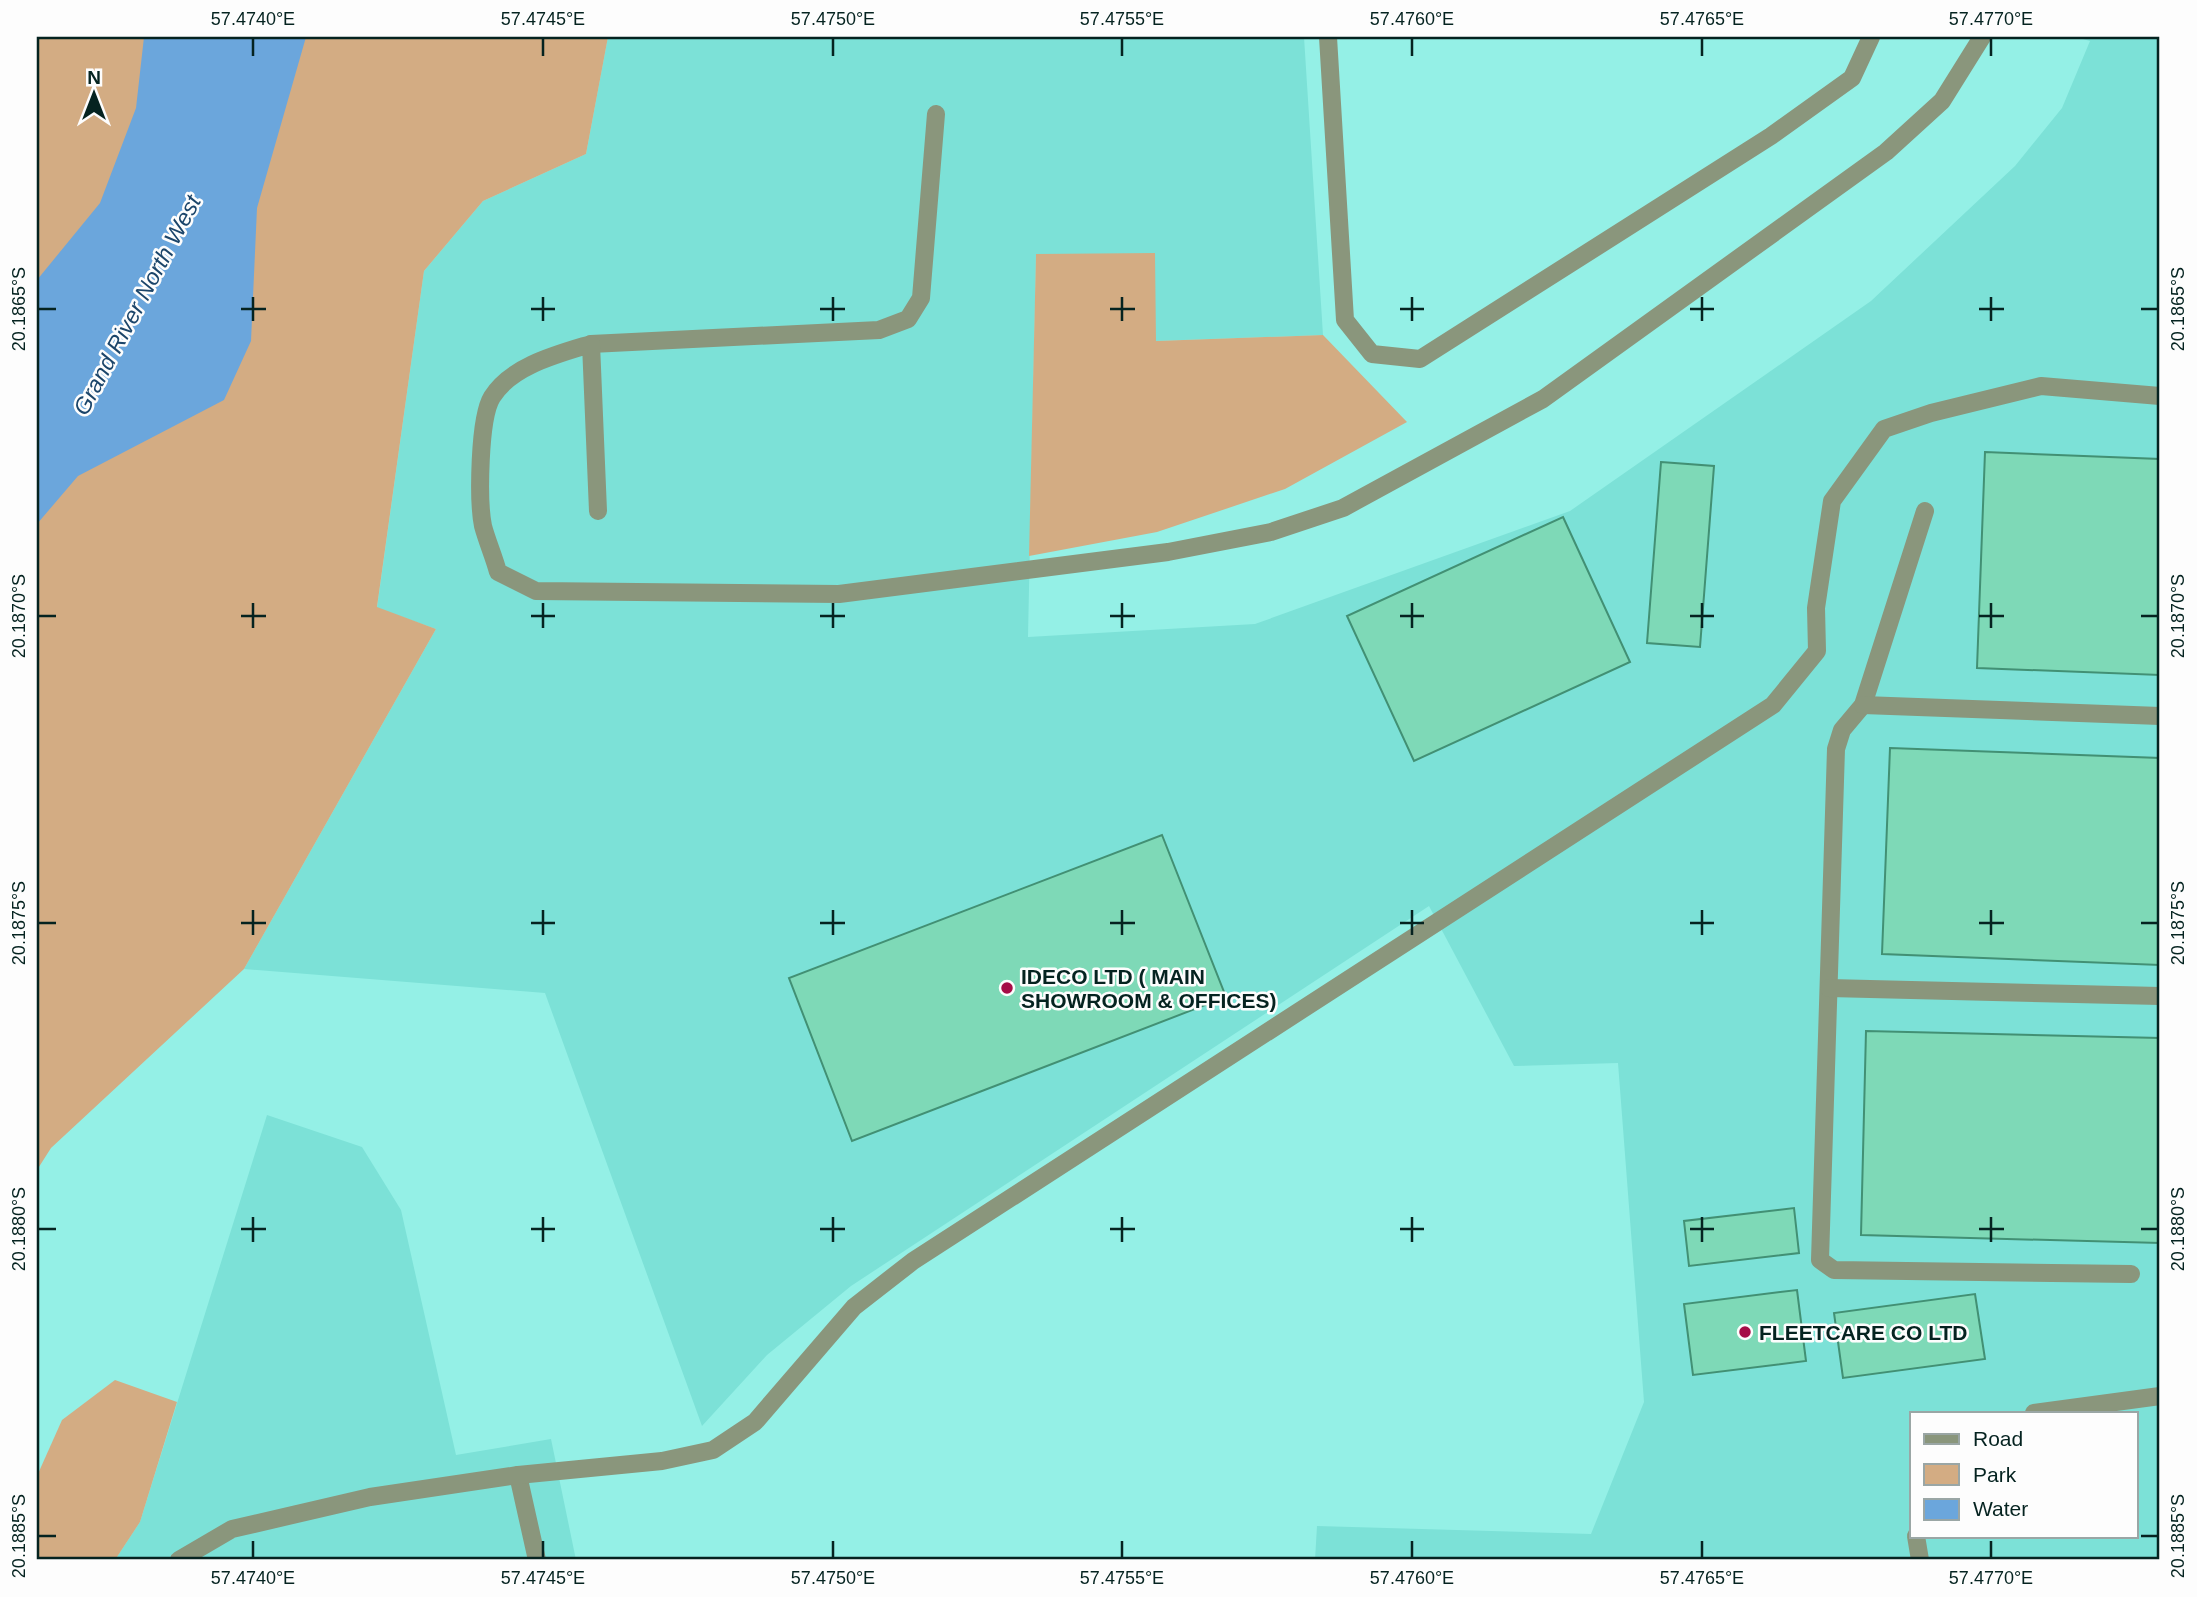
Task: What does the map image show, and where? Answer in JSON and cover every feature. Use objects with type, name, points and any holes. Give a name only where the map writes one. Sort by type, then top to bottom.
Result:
[{"type":"street","points":[[1328,37],[1346,320],[1372,354],[1420,359],[1771,136],[1852,78],[1871,37]]},
{"type":"street","points":[[936,114],[921,298],[908,319],[879,330],[591,344],[546,357],[521,371],[492,397],[482,428],[483,524],[498,572],[536,591],[839,594],[1168,552],[1271,532],[1343,508],[1543,399],[1886,152],[1942,101],[1982,37]]},
{"type":"street","points":[[591,344],[598,511]]},
{"type":"street","points":[[178,1560],[232,1529],[370,1497],[518,1475],[662,1461],[713,1450],[755,1422],[854,1307],[913,1261],[1773,705],[1817,651],[1816,608],[1832,501],[1884,429],[1931,413],[2041,386],[2160,396]]},
{"type":"street","points":[[1925,511],[1863,705],[1842,730],[1836,750],[1820,1260],[1826,1267],[1835,1270],[2131,1273]]},
{"type":"street","points":[[1863,705],[2160,716]]},
{"type":"street","points":[[1829,988],[2160,996]]},
{"type":"street","points":[[2041,1412],[2160,1396]]},
{"type":"street","points":[[518,1475],[537,1560]]},
{"type":"street","points":[[1916,1538],[1920,1560]]},
{"type":"shaded area","points":[[608,37],[1304,37],[1323,335],[1155,341],[1036,254],[1028,637],[1255,624],[1570,511],[1871,301],[2015,166],[2062,108],[2090,41],[2076,37],[2160,37],[2160,1560],[1315,1560],[1317,1526],[1591,1534],[1644,1402],[1618,1063],[1514,1066],[1429,906],[851,1286],[767,1355],[702,1426],[545,993],[244,969],[436,629],[377,608],[424,271],[483,201],[586,154]]},
{"type":"shaded area","points":[[267,1115],[362,1147],[401,1210],[456,1455],[551,1439],[576,1560],[115,1560],[140,1522]]},
{"type":"green space","points":[[37,37],[608,37],[586,154],[483,201],[424,271],[377,607],[436,629],[244,969],[51,1148],[37,1170]]},
{"type":"green space","points":[[1155,253],[1156,341],[1323,335],[1407,422],[1285,489],[1157,532],[1029,556],[1036,254]]},
{"type":"green space","points":[[115,1380],[177,1402],[140,1522],[115,1560],[37,1560],[37,1476],[62,1420]]},
{"type":"water","name":"Grand River North West","points":[[144,37],[306,37],[257,208],[251,341],[224,400],[78,476],[37,524],[37,280],[100,203],[136,108]]},
{"type":"building","points":[[1985,452],[2160,459],[2160,675],[1977,668]]},
{"type":"building","points":[[1661,462],[1714,466],[1700,647],[1647,643]]},
{"type":"building","points":[[1563,517],[1630,662],[1414,761],[1347,616]]},
{"type":"building","points":[[1890,748],[2160,758],[2160,965],[1882,954]]},
{"type":"building","name":"IDECO LTD ( MAIN SHOWROOM & OFFICES)","points":[[1162,835],[1226,997],[852,1141],[789,978]]},
{"type":"building","points":[[1866,1031],[2160,1038],[2160,1243],[1861,1235]]},
{"type":"building","points":[[1794,1208],[1799,1253],[1689,1266],[1684,1221]]},
{"type":"building","name":"FLEETCARE CO LTD","points":[[1797,1290],[1806,1361],[1693,1375],[1684,1304]]},
{"type":"building","points":[[1975,1294],[1985,1359],[1843,1378],[1834,1313]]},
{"type":"place","name":"IDECO LTD ( MAIN SHOWROOM & OFFICES)","points":[[1007,988]]},
{"type":"place","name":"FLEETCARE CO LTD","points":[[1745,1332]]}]
